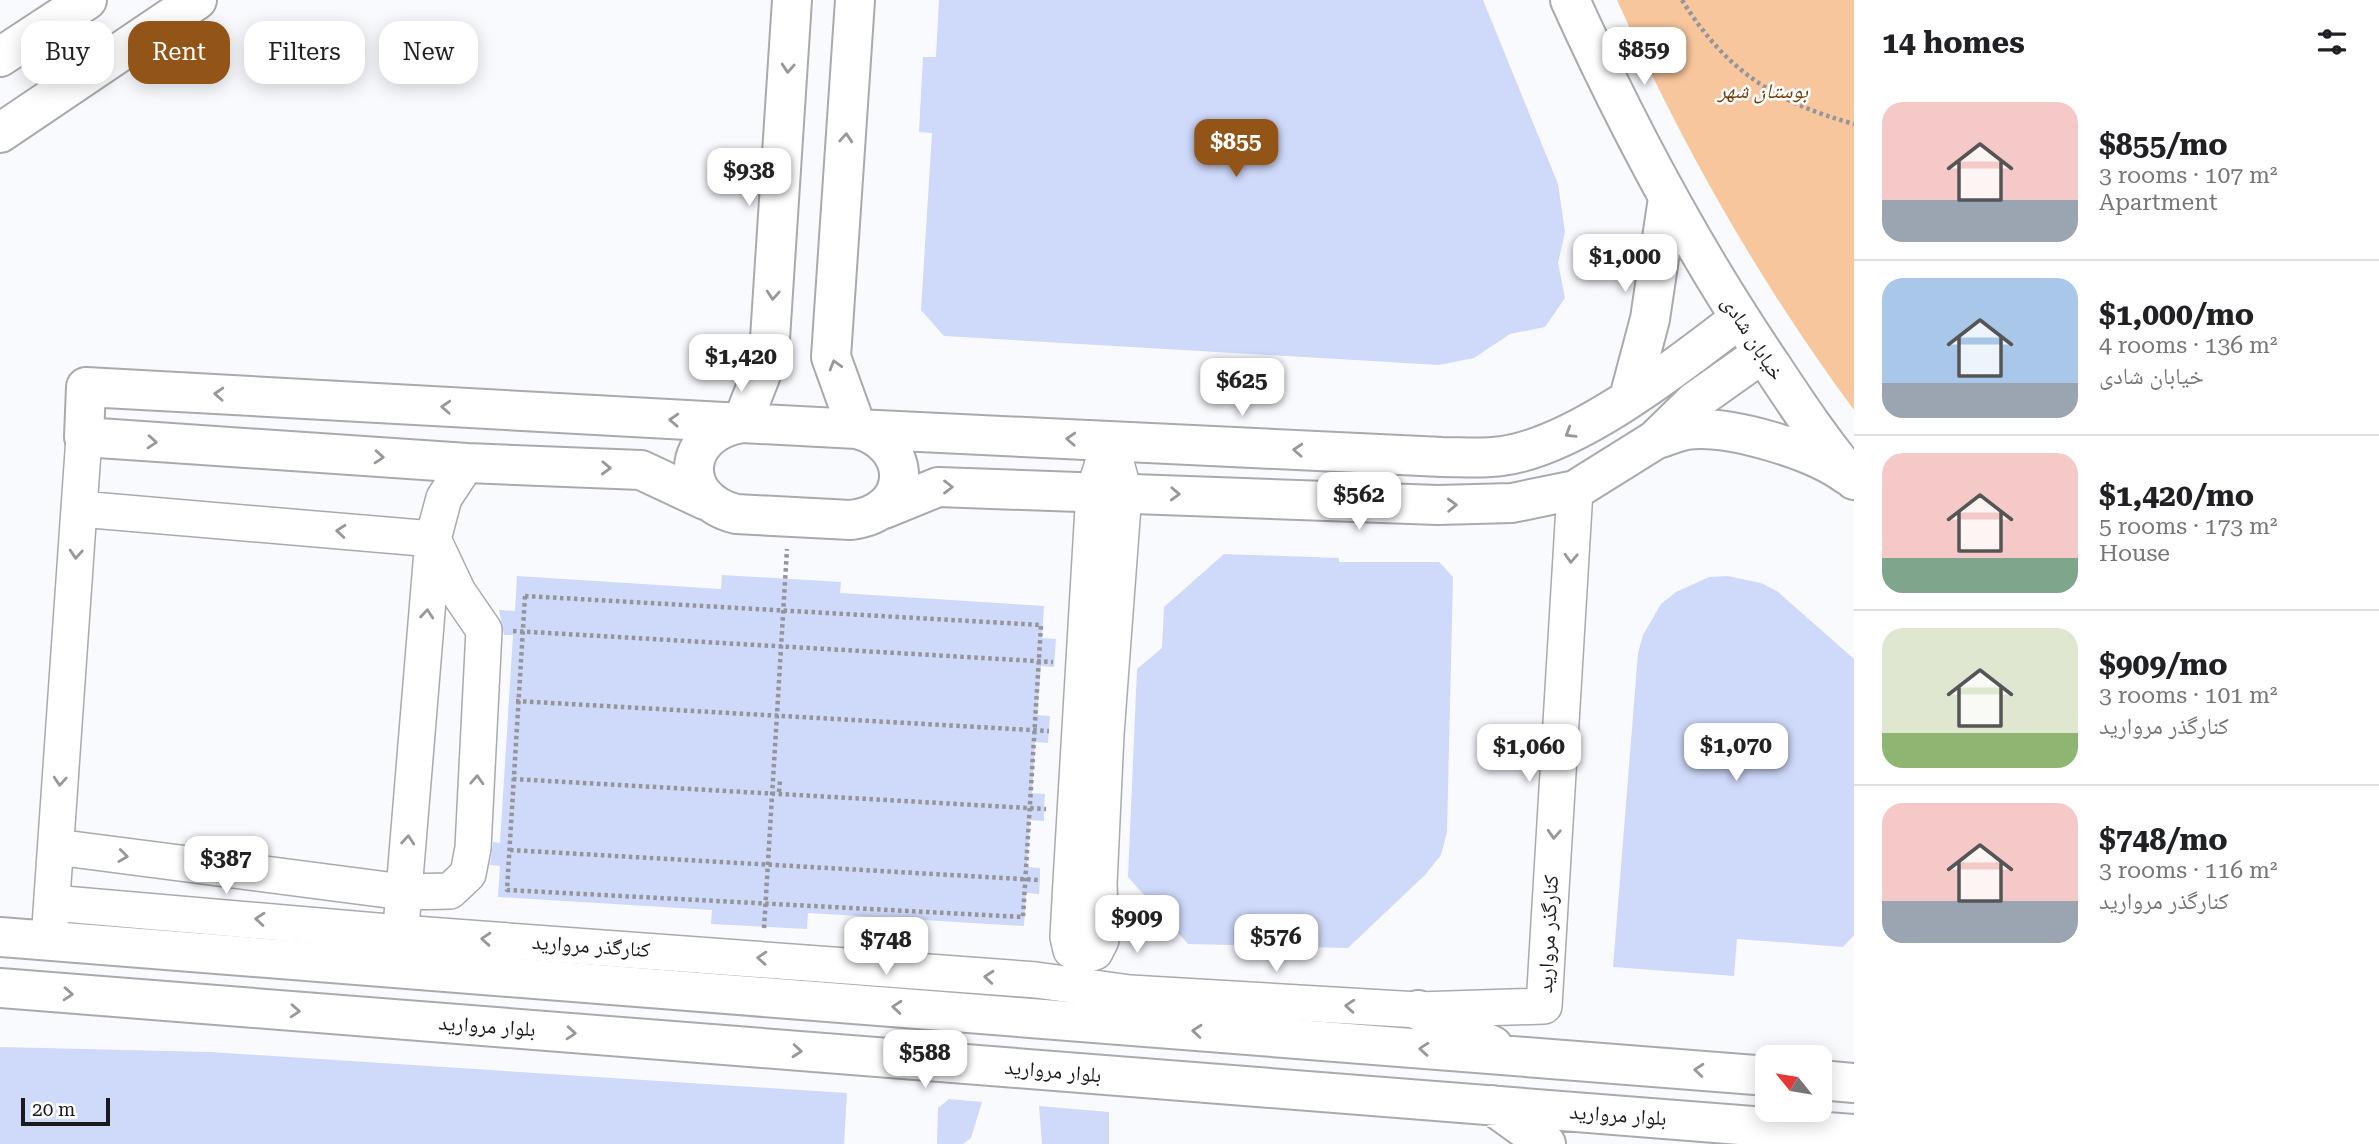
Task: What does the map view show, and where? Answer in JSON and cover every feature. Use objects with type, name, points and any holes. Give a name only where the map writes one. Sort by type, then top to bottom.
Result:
[{"type":"street","points":[[0,57],[87,0]]},
{"type":"street","points":[[0,133],[197,0]]},
{"type":"street","points":[[742,423],[769,354],[792,0]]},
{"type":"street","points":[[855,0],[831,357],[857,429],[888,444],[897,460],[900,477],[895,495],[884,509]]},
{"type":"street","name":"خیابان شادی","points":[[1570,0],[1629,126],[1739,319],[1854,480]]},
{"type":"street","points":[[1629,398],[1650,319],[1668,198]]},
{"type":"street","points":[[49,941],[80,509],[86,387],[857,429],[1442,457],[1503,456],[1557,441],[1675,368],[1739,319]]},
{"type":"street","points":[[84,437],[467,463],[642,470],[705,499],[719,510],[736,514],[851,520],[869,518],[938,486],[1438,505],[1512,503],[1575,489],[1655,440],[1694,402],[1763,354]]},
{"type":"street","points":[[1675,368],[1690,377],[1696,393],[1694,402]]},
{"type":"street","points":[[705,499],[696,484],[694,467],[698,449],[709,435],[724,426],[742,423]]},
{"type":"street","points":[[1655,440],[1685,430],[1717,430],[1749,436],[1785,445],[1854,480]]},
{"type":"street","points":[[1036,980],[1084,938],[1099,884],[1111,441]]},
{"type":"street","points":[[400,933],[433,539],[444,498],[467,463]]},
{"type":"street","name":"کنارگذر مروارید","points":[[52,903],[400,933],[1036,980],[1130,993],[1418,1010],[1544,1006],[1575,489]]},
{"type":"street","points":[[1109,492],[1084,664],[1071,882],[1084,938],[1130,993]]},
{"type":"street","points":[[80,509],[433,539]]},
{"type":"street","points":[[55,847],[403,891],[450,891],[468,874],[473,848],[484,630],[458,592],[433,539]]},
{"type":"street","points":[[0,937],[1755,1075]]},
{"type":"street","name":"بلوار مروارید","points":[[0,988],[1492,1105],[1615,1130],[1854,1134]]},
{"type":"street","points":[[1418,1010],[1514,1056]]},
{"type":"street","points":[[1303,1090],[1285,1082],[1279,1063],[1288,1045],[1307,1040]]},
{"type":"street","points":[[1832,1081],[1854,1083]]},
{"type":"street","points":[[1492,1105],[1546,1144]]},
{"type":"path","points":[[1682,0],[1716,48],[1762,87],[1816,114],[1854,124]]},
{"type":"path","points":[[762,958],[789,517]]},
{"type":"path","points":[[525,596],[1041,625],[1023,917],[507,890],[522,632],[525,596]]},
{"type":"path","points":[[484,630],[1084,664]]},
{"type":"path","points":[[481,699],[1080,733]]},
{"type":"path","points":[[477,776],[1076,811]]},
{"type":"path","points":[[779,792],[780,781]]},
{"type":"path","points":[[473,848],[1071,882]]},
{"type":"green space","name":"بوستان شهر","points":[[1617,0],[1854,0],[1854,410],[1786,313],[1724,211],[1668,107]]},
{"type":"building","points":[[939,0],[1483,0],[1558,184],[1565,232],[1558,263],[1565,298],[1545,327],[1510,334],[1474,358],[1439,365],[944,336],[921,310],[932,133],[919,132],[923,57],[936,57]]},
{"type":"building","points":[[1224,554],[1339,558],[1339,562],[1439,562],[1453,577],[1447,832],[1441,855],[1426,874],[1348,948],[1188,944],[1128,877],[1137,669],[1162,648],[1164,607]]},
{"type":"building","points":[[722,575],[841,582],[840,593],[1044,606],[1042,638],[1056,639],[1054,667],[1041,666],[1037,715],[1050,716],[1048,743],[1035,742],[1032,793],[1045,794],[1044,821],[1030,820],[1027,867],[1040,868],[1040,880],[1039,894],[1026,893],[1024,926],[808,913],[807,929],[711,924],[712,910],[498,897],[500,866],[490,865],[493,842],[500,843],[513,635],[504,635],[499,610],[515,611],[517,576],[721,589]]},
{"type":"building","points":[[1727,576],[1761,583],[1777,591],[1854,659],[1854,935],[1843,947],[1737,939],[1734,976],[1613,967],[1638,653],[1643,635],[1661,604],[1676,592],[1709,577]]},
{"type":"building","points":[[0,1047],[210,1052],[847,1093],[844,1144],[0,1144]]},
{"type":"building","points":[[949,1099],[982,1102],[971,1138],[963,1144],[937,1144],[938,1108]]},
{"type":"building","points":[[1039,1106],[1109,1112],[1109,1144],[1042,1144]]}]
